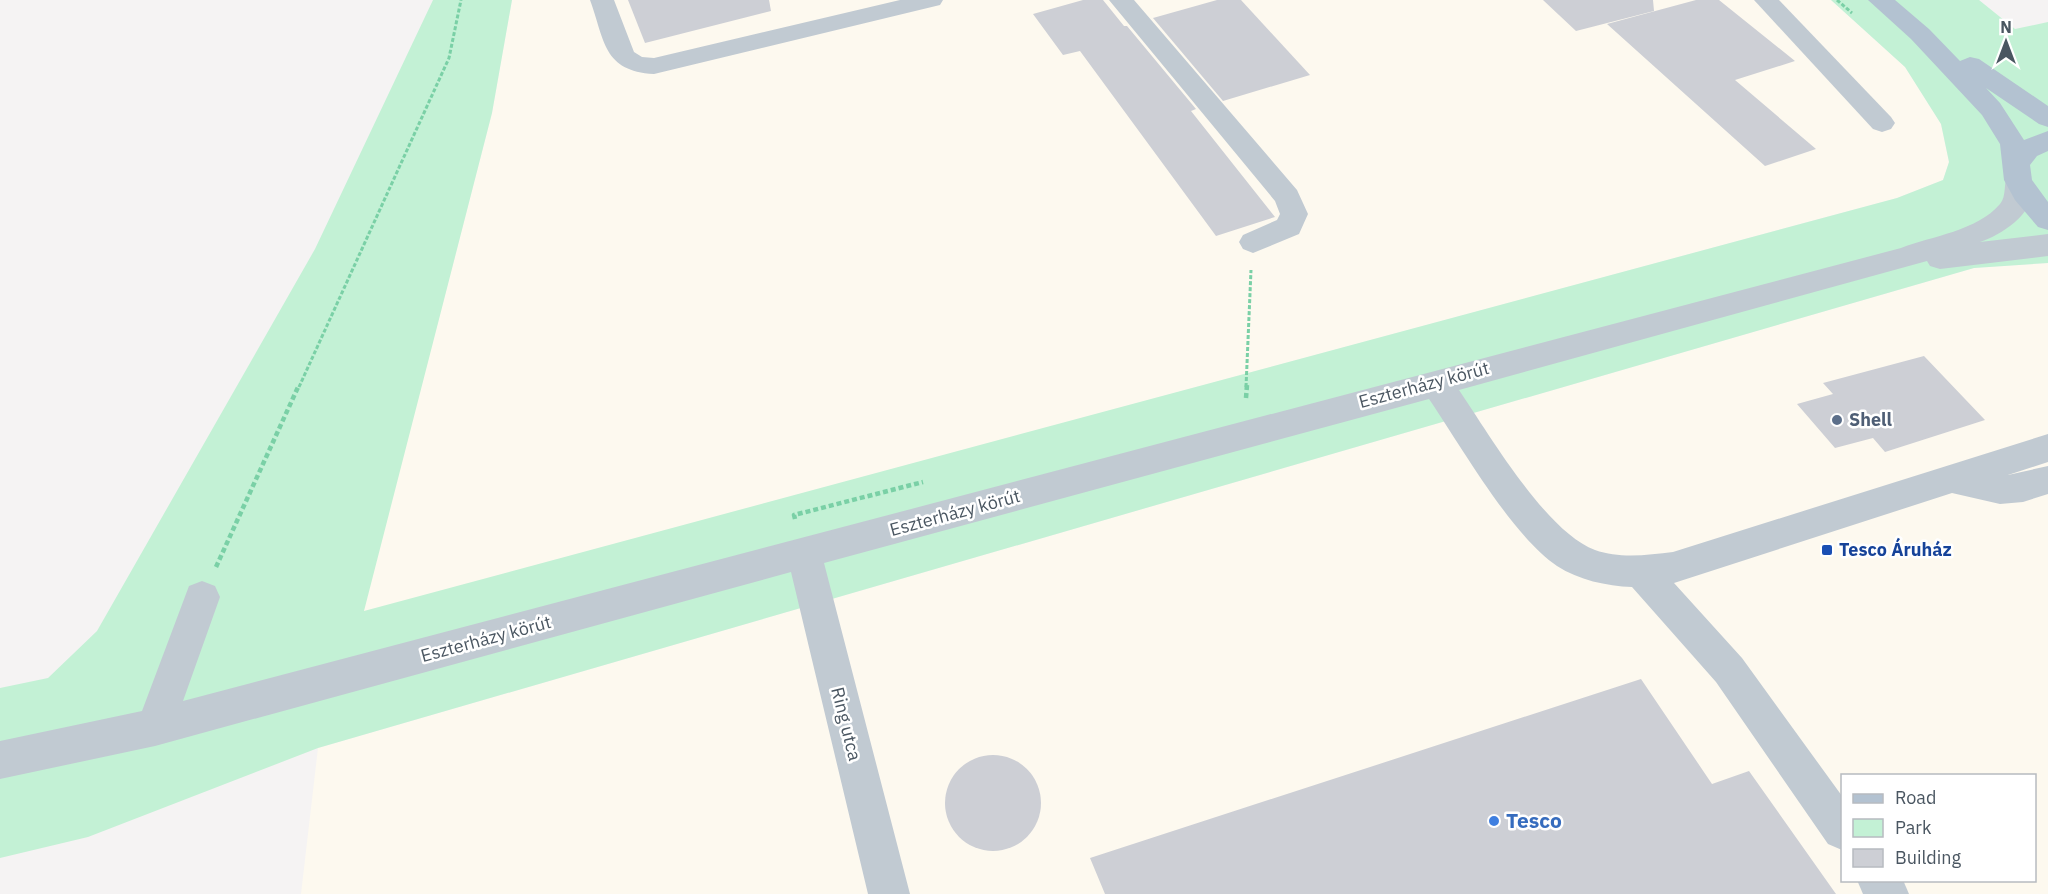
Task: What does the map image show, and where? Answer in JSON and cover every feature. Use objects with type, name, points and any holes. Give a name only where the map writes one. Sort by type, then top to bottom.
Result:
[{"type":"main road","points":[[1880,0],[1920,34],[1991,109],[2013,144],[2018,172],[2029,200],[2048,220]]},
{"type":"main road","points":[[1920,34],[1949,49],[1992,82],[2048,118]]},
{"type":"main road","points":[[2018,172],[2027,149],[2048,140]]},
{"type":"street","points":[[602,0],[622,56],[636,64],[654,66],[931,0]]},
{"type":"street","points":[[1121,0],[1287,197],[1294,214],[1289,226],[1253,242]]},
{"type":"street","points":[[1766,0],[1882,123]]},
{"type":"street","name":"Eszterházy körút","points":[[0,760],[155,727],[804,554],[1435,382],[1909,257],[1981,229],[2010,211],[2018,194],[2018,172]]},
{"type":"street","name":"Eszterházy körút","points":[[1909,257],[1936,259],[2048,245]]},
{"type":"street","points":[[1435,382],[1522,507],[1553,544],[1572,557],[1592,566],[1642,573],[1673,568],[1953,479],[1983,490],[2020,490],[2047,457]]},
{"type":"street","name":"Ring utca","points":[[804,554],[888,894]]},
{"type":"street","points":[[1642,573],[1729,670],[1841,829]]},
{"type":"street","points":[[155,727],[202,597]]},
{"type":"path","points":[[202,597],[449,57],[461,0]]},
{"type":"path","points":[[1837,0],[1854,15]]},
{"type":"path","points":[[1253,242],[1245,398],[1256,395]]},
{"type":"path","points":[[804,554],[794,515],[933,479]]},
{"type":"shaded area","points":[[512,0],[1831,0],[1905,67],[1941,124],[1949,162],[1943,180],[1897,198],[363,612],[492,113]]},
{"type":"shaded area","points":[[2048,263],[2048,894],[301,894],[318,748],[1974,268]]},
{"type":"green space","points":[[433,0],[512,0],[492,113],[364,611],[1897,198],[1943,180],[1949,162],[1941,124],[1905,67],[1831,0],[1979,0],[2015,29],[2048,22],[2048,263],[1974,268],[318,748],[88,837],[0,858],[0,688],[48,678],[97,631],[315,249]]},
{"type":"building","points":[[628,0],[769,0],[771,11],[645,43]]},
{"type":"building","points":[[1083,0],[1103,0],[1124,26],[1127,26],[1196,109],[1191,111],[1275,217],[1216,236],[1080,51],[1063,55],[1033,14]]},
{"type":"building","points":[[1217,0],[1241,0],[1310,75],[1223,101],[1153,18]]},
{"type":"building","points":[[1543,0],[1653,0],[1654,11],[1576,31]]},
{"type":"building","points":[[1696,0],[1719,0],[1795,61],[1735,80],[1816,149],[1765,166],[1607,24]]},
{"type":"building","points":[[1924,356],[1985,420],[1885,452],[1873,438],[1835,448],[1797,404],[1833,394],[1823,383]]},
{"type":"building","name":"Tesco","points":[[1641,679],[1712,784],[1749,771],[1836,894],[1105,894],[1090,858]]},
{"type":"building","points":[[993,755],[1011,759],[1027,769],[1037,785],[1041,803],[1037,821],[1027,837],[1011,847],[993,851],[975,847],[959,837],[949,821],[945,803],[949,785],[959,769],[975,759]]},
{"type":"place","name":"Shell","points":[[1837,420]]},
{"type":"place","name":"Tesco Áruház","points":[[1827,550]]},
{"type":"place","name":"Tesco","points":[[1494,821]]}]
